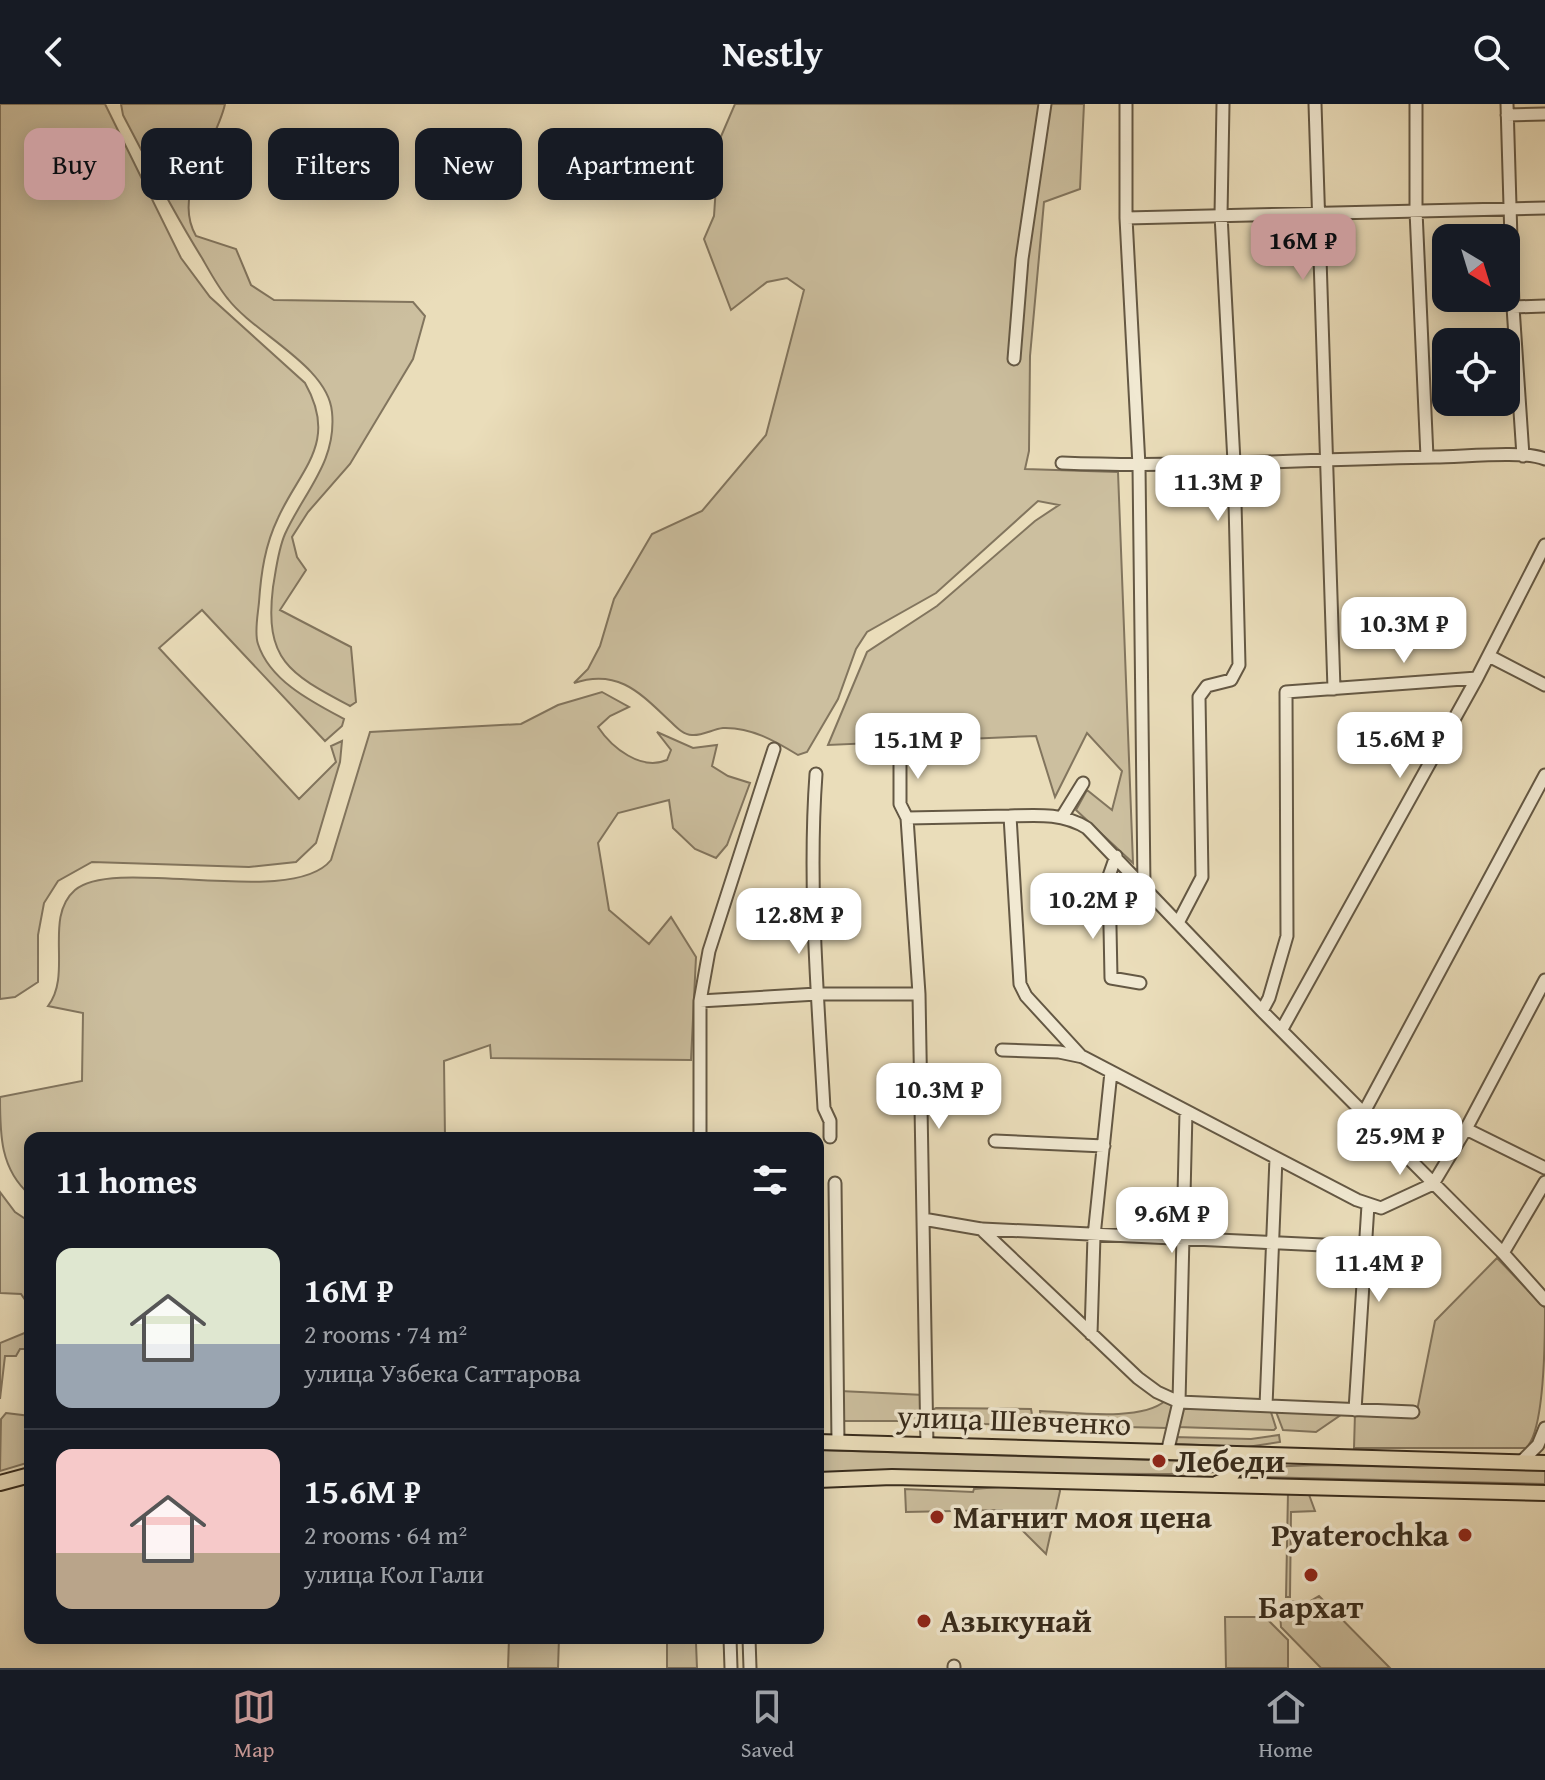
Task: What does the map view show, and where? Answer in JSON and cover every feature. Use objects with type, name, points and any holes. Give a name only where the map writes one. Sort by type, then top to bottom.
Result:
[{"type":"main road","name":"улица Шевченко","points":[[824,1442],[1545,1463]]},
{"type":"main road","points":[[1218,1483],[1233,1473],[1228,1458],[1219,1454]]},
{"type":"main road","points":[[1261,1484],[1253,1481],[1249,1465],[1263,1455]]},
{"type":"main road","points":[[0,1483],[24,1477]]},
{"type":"main road","name":"улица Шевченко","points":[[824,1480],[892,1477],[1545,1493]]},
{"type":"street","points":[[1014,359],[1022,259],[1045,104]]},
{"type":"street","points":[[1126,104],[1126,218],[1139,466],[1144,886]]},
{"type":"street","points":[[1179,921],[1202,877],[1199,697],[1207,686],[1231,680],[1239,665],[1234,462],[1221,215],[1223,104]]},
{"type":"street","points":[[1315,104],[1334,689]]},
{"type":"street","points":[[1416,104],[1416,211],[1427,457]]},
{"type":"street","points":[[1511,224],[1507,109],[1545,114]]},
{"type":"street","points":[[1126,218],[1545,208]]},
{"type":"street","points":[[1520,307],[1545,306]]},
{"type":"street","points":[[1513,312],[1523,456]]},
{"type":"street","points":[[1062,463],[1139,466],[1427,457],[1523,456],[1545,459]]},
{"type":"street","points":[[1282,1029],[1541,562],[1545,545]]},
{"type":"street","points":[[1489,656],[1545,685]]},
{"type":"street","points":[[1262,1011],[1269,998],[1287,936],[1286,692],[1477,678]]},
{"type":"street","points":[[700,1132],[700,1001],[709,951],[774,749]]},
{"type":"street","points":[[900,755],[900,804],[907,818],[919,994],[927,1446]]},
{"type":"street","points":[[816,774],[813,813],[817,994],[824,1108],[830,1121],[830,1137]]},
{"type":"street","points":[[1363,1114],[1545,775]]},
{"type":"street","points":[[1062,817],[1083,783]]},
{"type":"street","points":[[1010,816],[1020,984],[1026,996],[1083,1057]]},
{"type":"street","points":[[907,818],[1062,817],[1072,818],[1087,828],[1262,1011],[1503,1253],[1545,1300]]},
{"type":"street","points":[[1116,856],[1109,876],[1111,978],[1140,983]]},
{"type":"street","points":[[1002,1050],[1059,1052],[1083,1057],[1368,1205],[1386,1207],[1433,1184],[1466,1129],[1545,980]]},
{"type":"street","points":[[700,1001],[817,994],[919,994]]},
{"type":"street","points":[[1091,1334],[1094,1236],[1111,1072]]},
{"type":"street","points":[[1167,1453],[1179,1402],[1186,1112]]},
{"type":"street","points":[[1466,1129],[1545,1168]]},
{"type":"street","points":[[995,1141],[1104,1146]]},
{"type":"street","points":[[1266,1402],[1276,1158]]},
{"type":"street","points":[[1503,1253],[1545,1182]]},
{"type":"street","points":[[835,1183],[838,1443]]},
{"type":"street","points":[[1355,1406],[1368,1205]]},
{"type":"street","points":[[923,1219],[981,1229],[1365,1247]]},
{"type":"street","points":[[981,1229],[1157,1392],[1179,1402],[1266,1402],[1413,1412]]},
{"type":"street","points":[[1523,1460],[1538,1445],[1545,1428]]},
{"type":"street","points":[[730,1644],[731,1668]]},
{"type":"street","points":[[749,1644],[750,1668]]},
{"type":"shaded area","points":[[0,104],[105,104],[117,128],[24,128],[24,200],[125,200],[125,145],[141,177],[141,200],[152,200],[181,258],[210,297],[305,383],[315,404],[317,439],[305,470],[270,538],[261,580],[257,640],[264,657],[282,680],[306,698],[344,719],[342,726],[325,741],[202,610],[159,648],[299,799],[336,762],[331,746],[342,741],[340,762],[316,843],[296,862],[249,867],[92,862],[58,881],[44,903],[38,935],[38,982],[15,997],[0,999]]},
{"type":"shaded area","points":[[121,104],[225,104],[216,128],[141,128],[141,149],[123,115]]},
{"type":"shaded area","points":[[735,104],[1084,104],[1080,189],[1044,202],[1030,356],[1029,451],[1025,469],[1118,472],[1133,863],[1076,810],[1087,790],[1112,810],[1122,771],[1087,733],[1055,797],[1036,736],[828,745],[867,652],[937,606],[1035,521],[1059,505],[1038,501],[936,593],[867,632],[856,649],[838,699],[807,752],[798,755],[762,736],[733,728],[689,735],[678,729],[639,693],[617,681],[590,679],[574,683],[588,669],[600,646],[614,599],[652,534],[702,511],[766,435],[804,290],[787,278],[767,282],[731,310],[704,239],[714,216],[715,200],[723,200],[723,132]]},
{"type":"shaded area","points":[[168,200],[190,200],[190,219],[196,236],[236,249],[251,285],[274,300],[413,302],[425,316],[413,359],[350,464],[308,512],[292,537],[297,557],[306,570],[280,610],[351,647],[356,702],[350,706],[311,684],[286,662],[278,649],[271,612],[283,540],[318,476],[329,446],[332,412],[327,395],[304,365],[228,299]]},
{"type":"shaded area","points":[[602,692],[629,707],[610,716],[598,727],[611,743],[628,756],[647,762],[667,760],[671,750],[657,732],[693,748],[717,745],[712,766],[728,776],[750,783],[727,845],[716,858],[695,849],[673,828],[669,800],[618,813],[598,843],[609,910],[649,944],[671,917],[696,957],[691,1060],[491,1058],[490,1045],[444,1061],[445,1132],[24,1132],[24,1189],[20,1185],[4,1150],[0,1097],[82,1081],[83,1013],[48,1006],[58,978],[61,915],[75,890],[96,881],[126,877],[243,882],[280,880],[310,874],[331,860],[370,732],[521,724],[558,705]]},
{"type":"shaded area","points":[[0,1192],[15,1212],[24,1218],[24,1298],[21,1294],[0,1293]]},
{"type":"shaded area","points":[[1497,1258],[1545,1308],[1540,1404],[1537,1423],[1526,1448],[1354,1448],[1355,1413],[1416,1416],[1435,1321]]},
{"type":"shaded area","points":[[24,1333],[24,1349],[20,1349],[16,1356],[5,1356],[0,1399],[0,1343]]},
{"type":"shaded area","points":[[840,1391],[924,1395],[925,1424],[915,1421],[840,1421]]},
{"type":"shaded area","points":[[1165,1401],[1173,1406],[1167,1428],[1041,1425],[1040,1411],[1123,1414],[1154,1408]]},
{"type":"shaded area","points":[[1181,1408],[1270,1409],[1276,1428],[1177,1427]]},
{"type":"shaded area","points":[[1031,1409],[1034,1425],[932,1423],[932,1410]]},
{"type":"shaded area","points":[[1275,1409],[1345,1412],[1316,1432],[1283,1430]]},
{"type":"shaded area","points":[[6,1413],[24,1415],[24,1464],[0,1471],[1,1419]]},
{"type":"shaded area","points":[[1279,1435],[1280,1442],[1247,1447],[1177,1444],[1173,1440],[1174,1437],[1251,1439]]},
{"type":"shaded area","points":[[824,1450],[1220,1462],[1223,1466],[1218,1472],[824,1473]]},
{"type":"shaded area","points":[[1318,1465],[1545,1470],[1545,1484],[1262,1477],[1260,1474],[1262,1467]]},
{"type":"shaded area","points":[[1052,1483],[1060,1491],[1046,1554],[1002,1510],[906,1512],[905,1489],[973,1492],[974,1489]]},
{"type":"shaded area","points":[[1288,1492],[1308,1492],[1315,1511],[1291,1512],[1290,1597],[1286,1597]]},
{"type":"shaded area","points":[[1319,1596],[1390,1668],[1321,1668],[1281,1627],[1280,1613],[1288,1601],[1307,1603]]},
{"type":"shaded area","points":[[1225,1617],[1265,1617],[1288,1640],[1288,1668],[1226,1668]]},
{"type":"shaded area","points":[[509,1644],[559,1644],[558,1668],[508,1668]]},
{"type":"shaded area","points":[[667,1644],[696,1644],[697,1668],[667,1668]]},
{"type":"place","name":"Лебеди","points":[[1159,1461]]},
{"type":"place","name":"Магнит моя цена","points":[[937,1517]]},
{"type":"place","name":"Pyaterochka","points":[[1465,1535]]},
{"type":"place","name":"Бархат","points":[[1311,1575]]},
{"type":"place","name":"Азыкунай","points":[[924,1621]]}]
